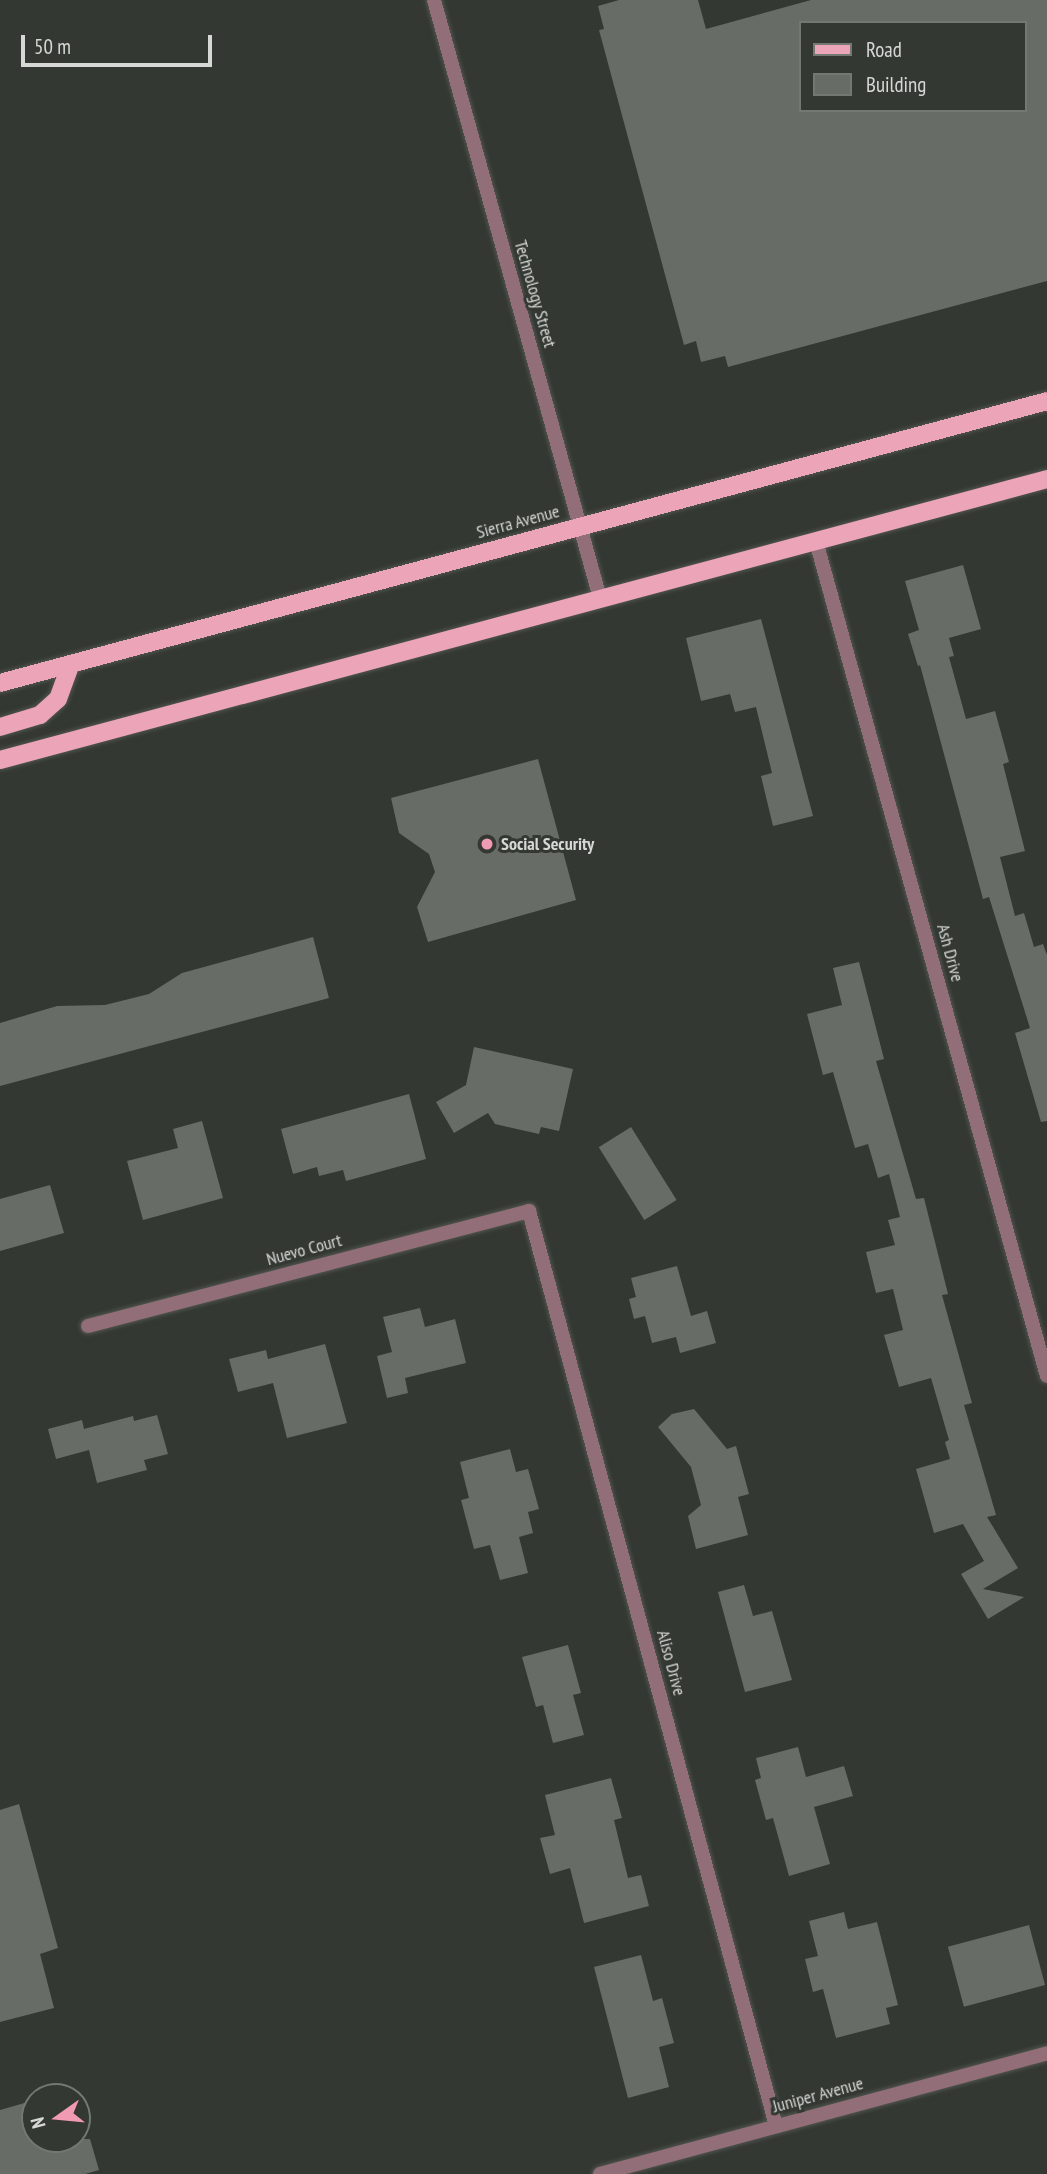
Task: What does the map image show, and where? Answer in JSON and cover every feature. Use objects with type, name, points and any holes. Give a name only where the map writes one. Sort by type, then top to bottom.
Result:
[{"type":"main road","name":"Sierra Avenue","points":[[0,684],[1047,401]]},
{"type":"main road","points":[[0,760],[1047,478]]},
{"type":"main road","points":[[0,727],[40,715],[58,699],[71,664]]},
{"type":"street","name":"Technology Street","points":[[434,0],[600,598]]},
{"type":"street","name":"Ash Drive","points":[[816,541],[1047,1376]]},
{"type":"street","name":"Nuevo Court","points":[[88,1326],[529,1210]]},
{"type":"street","name":"Aliso Drive","points":[[529,1210],[776,2126]]},
{"type":"street","name":"Juniper Avenue","points":[[600,2174],[1047,2053]]},
{"type":"building","points":[[619,0],[698,0],[706,29],[811,0],[1047,0],[1047,281],[728,367],[725,356],[701,362],[696,341],[684,345],[599,30],[604,29],[598,6]]},
{"type":"building","points":[[963,565],[981,629],[949,638],[954,656],[949,657],[966,719],[995,711],[1009,762],[1003,764],[1025,851],[1000,857],[1015,916],[1024,913],[1034,947],[1043,944],[1047,955],[1047,1121],[1041,1122],[1015,1033],[1030,1028],[989,897],[983,899],[920,665],[918,666],[908,634],[919,630],[905,581]]},
{"type":"building","points":[[761,619],[813,816],[773,826],[761,776],[772,773],[756,707],[735,712],[730,694],[701,701],[686,638]]},
{"type":"building","name":"Social Security","points":[[538,759],[576,900],[428,942],[417,907],[435,872],[429,854],[399,833],[391,798]]},
{"type":"building","points":[[313,937],[329,998],[0,1086],[0,1023],[57,1006],[105,1005],[149,994],[182,973]]},
{"type":"building","points":[[859,962],[884,1059],[876,1061],[916,1199],[924,1198],[948,1294],[942,1295],[972,1403],[964,1405],[996,1515],[987,1517],[1018,1568],[983,1589],[1024,1597],[988,1619],[961,1574],[984,1561],[963,1524],[934,1533],[916,1469],[950,1459],[945,1442],[949,1440],[931,1378],[899,1387],[884,1335],[903,1330],[893,1289],[876,1293],[866,1252],[895,1245],[888,1220],[900,1217],[889,1174],[878,1178],[868,1144],[855,1148],[833,1072],[823,1075],[807,1014],[842,1005],[833,968]]},
{"type":"building","points":[[474,1047],[573,1069],[559,1131],[541,1127],[539,1134],[495,1124],[488,1113],[454,1133],[436,1102],[466,1085]]},
{"type":"building","points":[[409,1094],[426,1159],[346,1181],[343,1170],[319,1176],[317,1167],[293,1174],[281,1129]]},
{"type":"building","points":[[202,1121],[223,1198],[143,1220],[127,1161],[178,1148],[173,1129]]},
{"type":"building","points":[[631,1127],[677,1200],[644,1220],[599,1147]]},
{"type":"building","points":[[50,1185],[64,1233],[0,1251],[0,1199]]},
{"type":"building","points":[[677,1266],[691,1316],[707,1311],[716,1343],[680,1353],[676,1337],[652,1343],[645,1316],[634,1319],[629,1299],[636,1297],[631,1278]]},
{"type":"building","points":[[420,1308],[425,1327],[455,1319],[466,1363],[405,1378],[408,1393],[387,1398],[377,1356],[392,1352],[383,1317]]},
{"type":"building","points":[[325,1344],[347,1423],[287,1438],[273,1383],[238,1392],[229,1359],[266,1350],[268,1359]]},
{"type":"building","points":[[694,1409],[727,1449],[736,1446],[749,1494],[738,1497],[748,1535],[696,1549],[688,1516],[701,1505],[691,1467],[658,1427],[672,1414]]},
{"type":"building","points":[[157,1415],[168,1454],[144,1460],[147,1470],[97,1483],[89,1450],[56,1459],[48,1429],[82,1420],[84,1429],[133,1416],[134,1421]]},
{"type":"building","points":[[510,1449],[516,1472],[528,1469],[539,1509],[528,1512],[533,1533],[519,1537],[528,1573],[500,1580],[490,1545],[474,1549],[461,1500],[469,1498],[460,1462]]},
{"type":"building","points":[[744,1585],[753,1616],[772,1611],[792,1680],[745,1692],[718,1592]]},
{"type":"building","points":[[568,1645],[581,1693],[573,1695],[584,1735],[553,1743],[543,1705],[536,1707],[522,1657]]},
{"type":"building","points":[[798,1747],[806,1777],[844,1766],[853,1796],[814,1807],[830,1864],[789,1876],[773,1818],[766,1820],[755,1780],[761,1778],[756,1758]]},
{"type":"building","points":[[611,1778],[622,1818],[614,1820],[628,1878],[641,1875],[649,1906],[584,1923],[570,1868],[550,1874],[540,1838],[555,1835],[545,1795]]},
{"type":"building","points":[[19,1804],[58,1948],[40,1954],[54,2008],[0,2022],[0,1810]]},
{"type":"building","points":[[844,1912],[848,1929],[877,1922],[898,2005],[886,2008],[890,2024],[836,2038],[823,1989],[813,1992],[805,1959],[818,1956],[809,1921]]},
{"type":"building","points":[[1029,1925],[1045,1985],[964,2007],[948,1947]]},
{"type":"building","points":[[641,1955],[653,2001],[662,1998],[674,2043],[659,2047],[669,2087],[628,2098],[594,1967]]},
{"type":"building","points":[[21,2104],[21,2153],[91,2153],[91,2142],[99,2170],[85,2174],[0,2174],[0,2110]]},
{"type":"place","name":"Social Security","points":[[487,844]]}]
